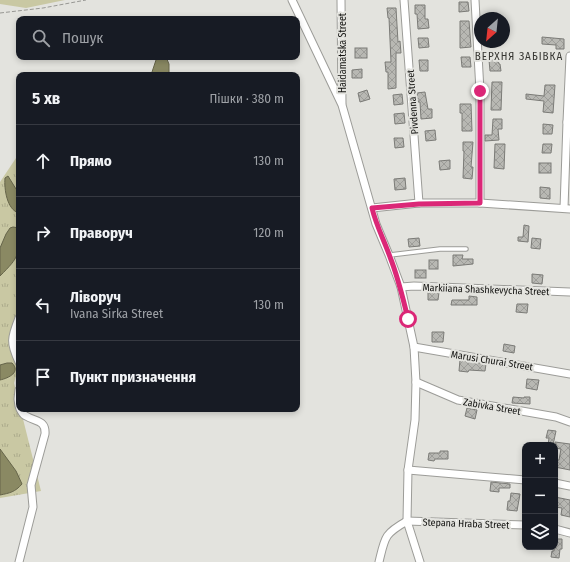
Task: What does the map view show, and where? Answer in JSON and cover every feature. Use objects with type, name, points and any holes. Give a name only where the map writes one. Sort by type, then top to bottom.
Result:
[{"type":"street","points":[[292,0],[300,16]]},
{"type":"street","name":"Haidamatska Street","points":[[341,0],[342,105]]},
{"type":"street","name":"Pivdenna Street","points":[[404,0],[419,204]]},
{"type":"street","points":[[475,0],[480,91],[480,203]]},
{"type":"street","points":[[300,17],[342,105],[376,224],[401,287],[414,347],[416,382],[415,420],[408,470],[407,521],[420,562]]},
{"type":"street","points":[[372,208],[419,204],[480,203],[567,208],[570,56]]},
{"type":"street","name":"Markiiana Shashkevycha Street","points":[[401,287],[422,286],[570,292]]},
{"type":"street","points":[[16,326],[12,342],[16,355]]},
{"type":"street","name":"Marusi Churai Street","points":[[414,347],[570,374]]},
{"type":"street","name":"Zabivka Street","points":[[416,382],[458,400],[556,417],[570,422]]},
{"type":"street","points":[[19,562],[33,506],[31,485],[46,428],[43,424],[24,416],[22,412]]},
{"type":"street","points":[[408,470],[522,480]]},
{"type":"street","points":[[558,484],[570,486]]},
{"type":"street","points":[[379,562],[384,540],[391,530],[407,521]]},
{"type":"street","name":"Stepana Hraba Street","points":[[407,521],[472,522],[522,526]]},
{"type":"street","points":[[558,530],[570,533]]},
{"type":"lane","points":[[389,255],[440,249],[466,249]]},
{"type":"path","points":[[0,13],[43,8],[86,0]]},
{"type":"green space","points":[[0,0],[65,0],[26,8],[0,4]]},
{"type":"green space","points":[[16,158],[16,376],[14,383],[16,391],[16,412],[21,412],[41,491],[0,498],[0,182]]},
{"type":"shaded area","points":[[156,60],[167,60],[169,72],[152,72]]},
{"type":"shaded area","points":[[8,176],[16,189],[16,212],[9,204],[7,198],[5,178]]},
{"type":"shaded area","points":[[10,228],[16,228],[16,257],[0,276],[0,248]]},
{"type":"shaded area","points":[[12,363],[15,372],[7,378],[0,380],[0,365]]},
{"type":"shaded area","points":[[0,449],[16,471],[22,484],[12,492],[0,495]]},
{"type":"building","points":[[459,2],[468,2],[469,11],[459,12]]},
{"type":"building","points":[[415,5],[425,5],[425,19],[428,19],[429,28],[418,29]]},
{"type":"building","points":[[387,8],[396,8],[398,42],[400,41],[401,53],[396,53],[396,88],[388,89],[388,72],[386,72],[385,62],[391,62],[389,18]]},
{"type":"building","points":[[460,21],[469,21],[471,47],[460,48]]},
{"type":"building","points":[[542,37],[564,39],[564,49],[556,49],[556,45],[542,44]]},
{"type":"building","points":[[418,38],[428,38],[429,47],[419,48]]},
{"type":"building","points":[[355,48],[367,48],[367,58],[355,58]]},
{"type":"building","points":[[461,57],[470,57],[471,67],[462,67]]},
{"type":"building","points":[[419,60],[428,60],[428,71],[420,71]]},
{"type":"building","points":[[489,60],[498,60],[501,71],[490,71]]},
{"type":"building","points":[[362,69],[362,78],[352,78],[352,70]]},
{"type":"building","points":[[492,82],[502,82],[501,110],[491,110]]},
{"type":"building","points":[[545,85],[555,85],[553,113],[543,112],[544,101],[526,99],[526,94],[544,96]]},
{"type":"building","points":[[367,90],[370,99],[360,102],[358,93]]},
{"type":"building","points":[[425,92],[428,109],[432,109],[432,118],[421,119],[420,102],[418,102],[417,93]]},
{"type":"building","points":[[402,94],[403,104],[394,105],[393,95]]},
{"type":"building","points":[[460,104],[471,104],[472,131],[462,131],[462,113],[460,113]]},
{"type":"building","points":[[404,113],[405,123],[395,124],[394,114]]},
{"type":"building","points":[[493,119],[502,119],[502,129],[498,129],[499,140],[485,141],[485,135],[492,135]]},
{"type":"building","points":[[543,124],[553,125],[552,134],[543,134]]},
{"type":"building","points":[[435,130],[436,140],[426,141],[425,131]]},
{"type":"building","points":[[394,138],[403,138],[404,147],[395,148]]},
{"type":"building","points":[[463,142],[473,142],[471,167],[473,167],[472,179],[463,178]]},
{"type":"building","points":[[495,144],[505,144],[504,169],[494,168]]},
{"type":"building","points":[[543,144],[552,144],[551,153],[542,153]]},
{"type":"building","points":[[450,160],[450,169],[440,170],[439,161]]},
{"type":"building","points":[[539,163],[551,163],[551,173],[539,173]]},
{"type":"building","points":[[405,178],[406,189],[395,190],[394,179]]},
{"type":"building","points":[[540,187],[550,188],[550,199],[540,198]]},
{"type":"building","points":[[524,225],[529,226],[528,242],[518,241],[518,237],[523,237]]},
{"type":"building","points":[[419,238],[420,246],[409,247],[408,239]]},
{"type":"building","points":[[532,238],[541,239],[540,249],[531,248]]},
{"type":"building","points":[[453,255],[463,255],[462,259],[473,259],[473,264],[453,266]]},
{"type":"building","points":[[429,260],[438,260],[438,269],[429,269]]},
{"type":"building","points":[[415,270],[426,270],[426,278],[415,278]]},
{"type":"building","points":[[532,274],[543,275],[542,284],[532,283]]},
{"type":"building","points":[[428,292],[439,292],[438,300],[428,300]]},
{"type":"building","points":[[469,296],[477,297],[477,305],[451,305],[452,300],[469,300]]},
{"type":"building","points":[[517,304],[528,304],[527,313],[516,312]]},
{"type":"building","points":[[432,332],[444,332],[443,342],[432,342]]},
{"type":"building","points":[[504,344],[515,346],[514,353],[503,351]]},
{"type":"building","points":[[460,360],[486,364],[485,371],[459,371]]},
{"type":"building","points":[[527,379],[539,380],[537,390],[526,388]]},
{"type":"building","points":[[513,397],[530,397],[530,404],[512,403]]},
{"type":"building","points":[[467,408],[477,410],[475,419],[465,416]]},
{"type":"building","points":[[548,430],[556,431],[554,442],[548,442],[549,438],[546,438]]},
{"type":"building","points":[[558,442],[570,444],[570,470],[558,468],[558,460],[561,449],[558,448]]},
{"type":"building","points":[[440,451],[448,451],[448,459],[435,459],[434,461],[428,460],[429,453],[440,453]]},
{"type":"building","points":[[491,482],[510,484],[510,488],[499,488],[499,492],[490,491]]},
{"type":"building","points":[[511,493],[520,494],[517,511],[507,510]]},
{"type":"building","points":[[558,498],[570,500],[570,517],[561,515],[562,508],[558,507]]},
{"type":"building","points":[[558,539],[562,539],[562,549],[560,549],[559,558],[551,557],[552,551],[558,550]]},
{"type":"district","name":"ВЕРХНЯ ЗАБІВКА","points":[[519,56]]},
{"type":"route","points":[[408,319],[401,287],[376,224],[372,208],[419,204],[480,203],[480,91]]}]
